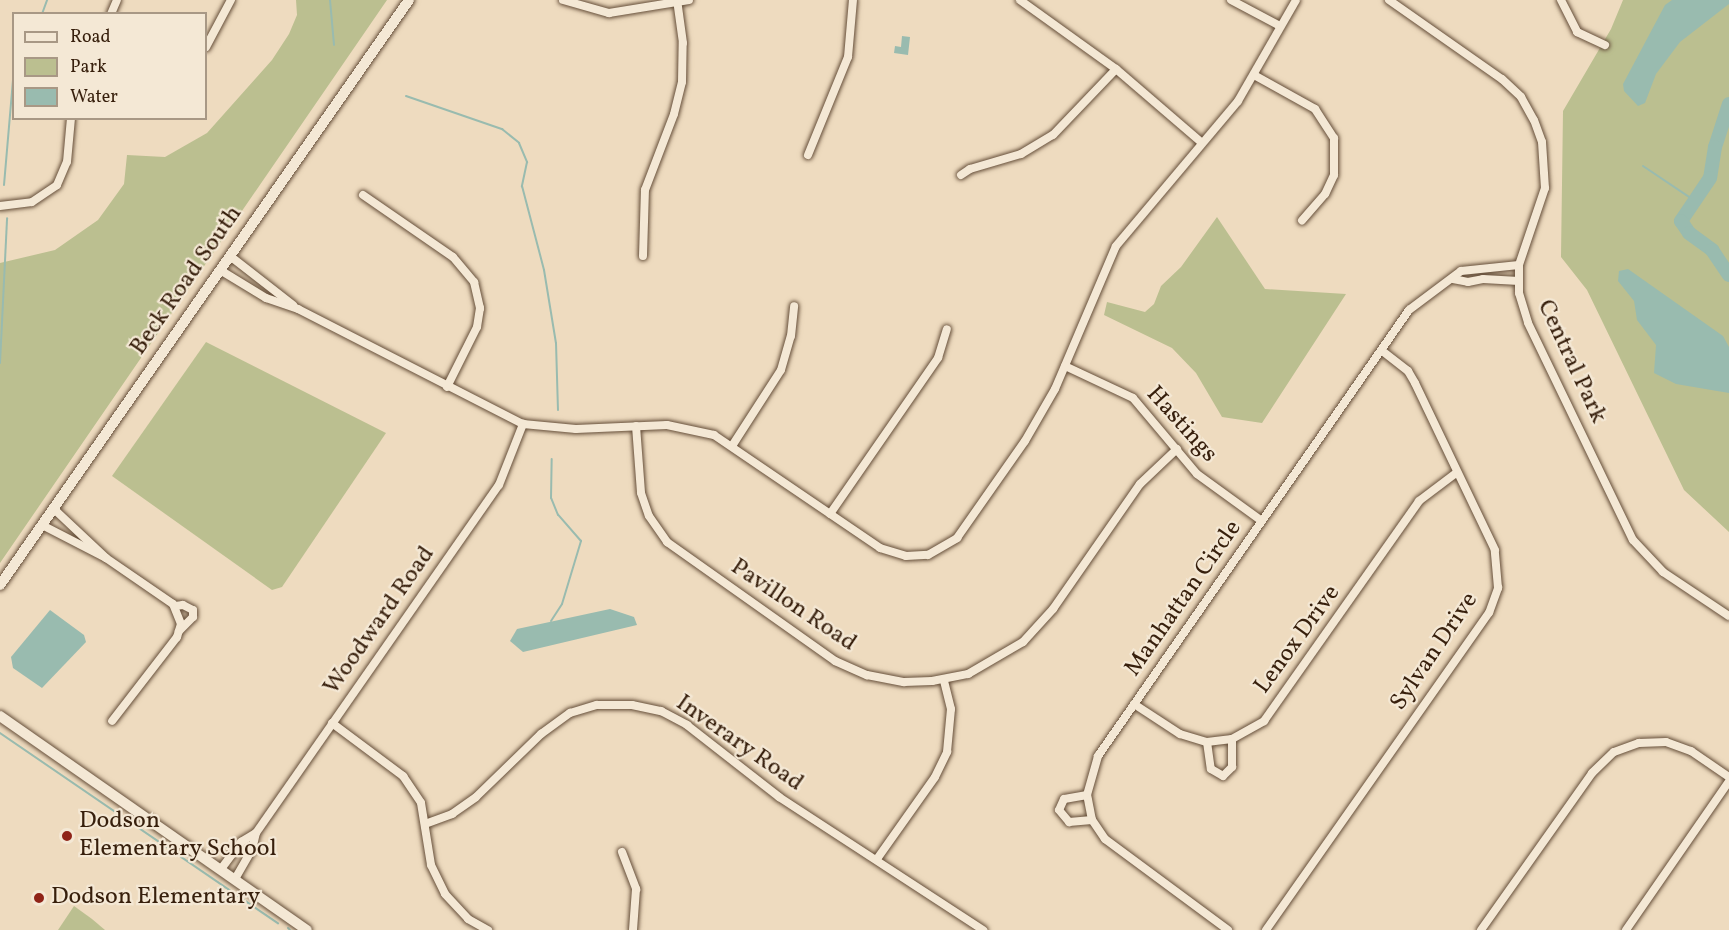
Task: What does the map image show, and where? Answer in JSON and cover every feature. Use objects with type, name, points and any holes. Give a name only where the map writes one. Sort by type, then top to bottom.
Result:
[{"type":"main road","name":"Beck Road South","points":[[0,585],[409,0]]},
{"type":"main road","points":[[0,716],[307,930]]},
{"type":"street","points":[[207,45],[231,0]]},
{"type":"street","points":[[562,0],[609,13],[689,0]]},
{"type":"street","points":[[808,155],[848,57],[853,0]]},
{"type":"street","points":[[1020,0],[1116,69],[1202,143]]},
{"type":"street","points":[[1231,0],[1280,26]]},
{"type":"street","points":[[220,270],[266,298],[298,309],[523,424],[556,429],[636,426],[692,428],[732,446],[886,551],[918,556],[946,547],[966,526],[1025,441],[1065,366],[1116,246],[1202,143],[1254,75],[1296,0]]},
{"type":"street","name":"Central Park","points":[[1389,0],[1502,79],[1521,97],[1534,120],[1542,142],[1545,188],[1520,265],[1519,281],[1528,324],[1634,540],[1663,572],[1729,616]]},
{"type":"street","points":[[1561,0],[1577,32],[1605,45]]},
{"type":"street","points":[[643,256],[645,190],[674,114],[682,82],[683,44],[677,1]]},
{"type":"street","points":[[961,175],[970,169],[1021,154],[1053,135],[1116,69]]},
{"type":"street","points":[[1254,75],[1308,104],[1322,116],[1334,138],[1334,176],[1325,194],[1302,220]]},
{"type":"street","points":[[0,206],[32,202],[57,185],[67,162],[71,120]]},
{"type":"street","points":[[363,195],[453,256],[474,282],[480,308],[477,327],[447,387]]},
{"type":"street","points":[[230,256],[298,309]]},
{"type":"street","name":"Manhattan Circle","points":[[1228,930],[1132,863],[1105,839],[1092,820],[1088,795],[1098,756],[1409,310],[1430,291],[1453,279],[1461,271],[1520,265]]},
{"type":"street","points":[[1453,279],[1468,282],[1484,279],[1519,281]]},
{"type":"street","points":[[732,446],[781,370],[791,336],[794,306]]},
{"type":"street","points":[[830,514],[938,358],[947,329]]},
{"type":"street","name":"Sylvan Drive","points":[[1266,930],[1494,602],[1498,580],[1495,550],[1456,473],[1415,383],[1408,371],[1381,350]]},
{"type":"street","name":"Hastings","points":[[1065,366],[1133,398],[1207,482],[1262,521]]},
{"type":"street","name":"Woodward Road","points":[[235,879],[252,850],[256,833],[499,485],[523,424]]},
{"type":"street","name":"Pavillon Road","points":[[636,426],[643,502],[657,529],[678,552],[845,666],[893,681],[944,680],[990,665],[1032,635],[1140,484],[1177,449]]},
{"type":"street","name":"Lenox Drive","points":[[1134,705],[1180,734],[1208,742],[1232,739],[1264,721],[1419,501],[1456,473]]},
{"type":"street","points":[[54,509],[106,558]]},
{"type":"street","points":[[42,525],[106,558],[167,599],[175,606],[180,616],[180,631]]},
{"type":"street","points":[[112,721],[193,617],[193,610],[183,604],[175,606]]},
{"type":"street","points":[[877,859],[935,777],[947,752],[951,709],[944,680]]},
{"type":"street","name":"Inverary Road","points":[[425,824],[452,814],[476,797],[541,734],[570,713],[597,705],[632,705],[661,711],[687,725],[779,797],[983,930]]},
{"type":"street","points":[[332,723],[403,776],[421,803],[430,865],[445,894],[468,919],[488,930]]},
{"type":"street","points":[[1208,742],[1211,769],[1223,776],[1232,767],[1232,739]]},
{"type":"street","points":[[1481,930],[1592,773],[1614,752],[1639,743],[1666,741],[1691,751],[1729,779],[1626,930]]},
{"type":"street","points":[[1088,795],[1064,799],[1059,810],[1069,822],[1092,820]]},
{"type":"street","name":"Woodward Road","points":[[221,869],[242,842],[256,833]]},
{"type":"street","points":[[622,852],[636,889],[633,930]]},
{"type":"green space","points":[[296,0],[387,0],[0,563],[0,263],[55,250],[98,220],[124,184],[127,155],[165,157],[207,133],[272,60],[289,34],[297,15]]},
{"type":"green space","points":[[1623,0],[1729,0],[1729,532],[1684,490],[1587,290],[1561,257],[1563,111],[1611,29]]},
{"type":"green space","points":[[1217,217],[1265,289],[1346,294],[1262,423],[1222,417],[1196,373],[1172,348],[1104,315],[1107,302],[1145,312],[1154,304],[1161,286],[1181,267]]},
{"type":"green space","points":[[206,342],[386,433],[282,587],[272,590],[112,476]]},
{"type":"green space","points":[[74,906],[92,919],[105,930],[58,930]]},
{"type":"water","points":[[1672,0],[1729,0],[1729,4],[1680,42],[1656,74],[1645,103],[1638,106],[1624,91],[1623,84],[1665,5]]},
{"type":"water","points":[[902,36],[910,37],[908,55],[894,53],[895,46],[901,47]]},
{"type":"water","points":[[1628,269],[1723,336],[1729,347],[1729,393],[1676,384],[1654,373],[1656,345],[1637,320],[1634,301],[1618,281],[1619,271]]},
{"type":"water","points":[[610,609],[634,617],[637,625],[523,652],[510,641],[517,629]]},
{"type":"water","points":[[50,610],[84,635],[86,642],[42,688],[13,668],[11,657]]},
{"type":"waterway","points":[[43,12],[47,0]]},
{"type":"waterway","points":[[330,0],[334,45]]},
{"type":"waterway","points":[[4,185],[12,92]]},
{"type":"waterway","points":[[406,96],[502,129],[519,143],[527,162],[522,186],[544,270],[556,343],[558,410]]},
{"type":"waterway","points":[[1729,104],[1715,147],[1710,178],[1681,221],[1689,233],[1712,250],[1729,275]]},
{"type":"waterway","points":[[1643,166],[1695,201]]},
{"type":"waterway","points":[[0,363],[7,218]]},
{"type":"waterway","points":[[551,621],[562,604],[581,541],[558,515],[551,498],[552,459]]},
{"type":"waterway","points":[[0,733],[278,923]]},
{"type":"place","name":"Dodson Elementary School","points":[[67,836]]},
{"type":"place","name":"Dodson Elementary","points":[[39,898]]}]
